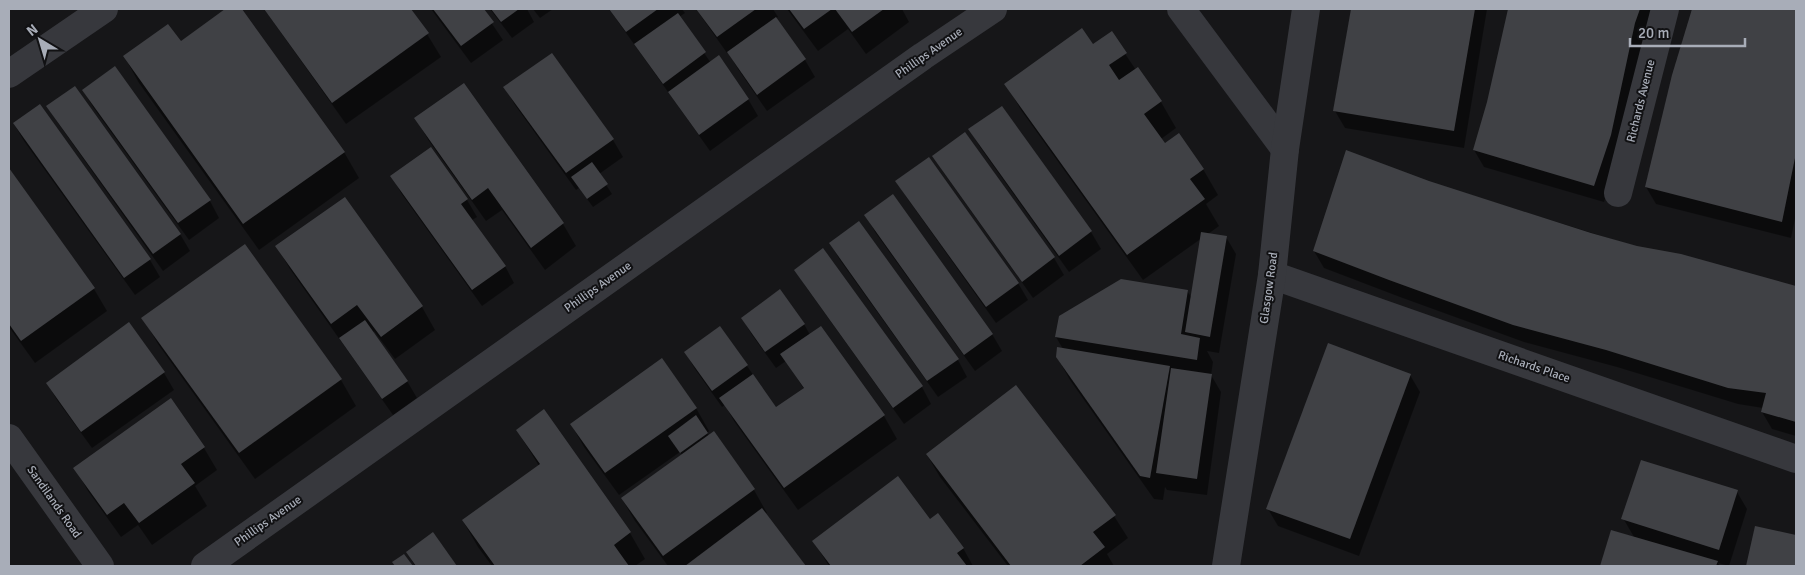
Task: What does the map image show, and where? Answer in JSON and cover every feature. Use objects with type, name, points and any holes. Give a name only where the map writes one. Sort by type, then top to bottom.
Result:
[{"type":"street","points":[[9,74],[104,9]]},
{"type":"street","name":"Phillips Avenue","points":[[205,566],[923,56],[993,9]]},
{"type":"street","points":[[1181,9],[1285,149]]},
{"type":"street","name":"Glasgow Road","points":[[1226,566],[1272,275],[1285,149],[1306,9]]},
{"type":"street","name":"Richards Avenue","points":[[1618,193],[1664,9]]},
{"type":"street","name":"Richards Place","points":[[1272,275],[1796,459]]},
{"type":"street","name":"Sandilands Road","points":[[9,438],[100,566]]},
{"type":"building","points":[[225,9],[242,9],[345,152],[243,224],[123,56],[168,24],[181,41]]},
{"type":"building","points":[[264,9],[411,9],[429,33],[332,103]]},
{"type":"building","points":[[433,9],[484,9],[494,22],[461,46]]},
{"type":"building","points":[[491,9],[519,9],[501,22]]},
{"type":"building","points":[[609,9],[658,9],[626,32]]},
{"type":"building","points":[[696,9],[756,9],[717,37]]},
{"type":"building","points":[[789,9],[832,9],[804,29]]},
{"type":"building","points":[[835,9],[884,9],[852,32]]},
{"type":"building","points":[[1351,9],[1475,9],[1454,131],[1333,111]]},
{"type":"building","points":[[1508,9],[1640,9],[1635,23],[1611,135],[1594,186],[1473,150],[1487,102]]},
{"type":"building","points":[[1692,9],[1796,9],[1796,153],[1782,222],[1645,187],[1672,75]]},
{"type":"building","points":[[678,13],[706,52],[663,84],[634,44]]},
{"type":"building","points":[[776,17],[806,59],[757,95],[727,52]]},
{"type":"building","points":[[1082,28],[1093,44],[1112,31],[1127,53],[1109,65],[1119,80],[1138,67],[1162,101],[1144,114],[1165,143],[1179,133],[1204,169],[1190,179],[1205,199],[1127,255],[1004,84]]},
{"type":"building","points":[[552,53],[614,139],[566,173],[503,87]]},
{"type":"building","points":[[719,55],[749,99],[699,135],[668,92]]},
{"type":"building","points":[[115,66],[211,200],[178,223],[82,90]]},
{"type":"building","points":[[464,83],[564,223],[531,248],[488,188],[472,200],[414,118]]},
{"type":"building","points":[[75,86],[181,234],[153,254],[46,106]]},
{"type":"building","points":[[40,104],[151,259],[124,278],[13,123]]},
{"type":"building","points":[[1002,106],[1092,231],[1059,256],[968,129]]},
{"type":"building","points":[[965,132],[1055,257],[1022,282],[932,156]]},
{"type":"building","points":[[431,147],[468,199],[461,204],[506,266],[472,290],[390,176]]},
{"type":"building","points":[[1346,150],[1429,181],[1591,233],[1637,246],[1681,254],[1796,286],[1796,422],[1761,412],[1766,393],[1728,388],[1606,350],[1513,325],[1313,251]]},
{"type":"building","points":[[929,157],[1019,283],[986,307],[895,181]]},
{"type":"building","points":[[592,162],[608,184],[587,199],[571,177]]},
{"type":"building","points":[[9,168],[95,288],[21,341],[9,324]]},
{"type":"building","points":[[893,194],[993,334],[964,355],[864,215]]},
{"type":"building","points":[[345,197],[423,306],[381,337],[357,305],[331,324],[275,246]]},
{"type":"building","points":[[859,221],[959,359],[927,381],[829,243]]},
{"type":"building","points":[[1201,232],[1227,236],[1210,337],[1185,332]]},
{"type":"building","points":[[245,244],[342,379],[239,453],[141,318]]},
{"type":"building","points":[[823,248],[923,386],[893,408],[794,270]]},
{"type":"building","points":[[1121,279],[1188,290],[1181,334],[1200,338],[1197,360],[1055,337],[1059,316]]},
{"type":"building","points":[[780,289],[805,324],[765,352],[741,318]]},
{"type":"building","points":[[365,320],[408,381],[382,399],[339,338]]},
{"type":"building","points":[[129,322],[165,372],[81,432],[46,383]]},
{"type":"building","points":[[720,326],[748,365],[712,391],[684,352]]},
{"type":"building","points":[[821,326],[885,415],[784,488],[719,398],[753,374],[776,407],[804,388],[780,354]]},
{"type":"building","points":[[1328,343],[1411,374],[1350,539],[1266,509]]},
{"type":"building","points":[[1057,347],[1170,366],[1150,478],[1140,476],[1056,357]]},
{"type":"building","points":[[662,358],[697,408],[605,473],[570,424]]},
{"type":"building","points":[[1171,368],[1212,374],[1197,479],[1156,473]]},
{"type":"building","points":[[1016,385],[1116,515],[1093,532],[1105,547],[1080,566],[1011,566],[926,454]]},
{"type":"building","points":[[171,398],[205,447],[181,464],[195,483],[139,523],[124,503],[107,515],[73,468]]},
{"type":"building","points":[[544,409],[631,532],[614,545],[629,566],[495,566],[462,520],[540,464],[516,430]]},
{"type":"building","points":[[696,415],[708,433],[680,453],[668,436]]},
{"type":"building","points":[[714,431],[755,489],[663,556],[621,498]]},
{"type":"building","points":[[1641,460],[1738,490],[1719,550],[1621,519]]},
{"type":"building","points":[[898,476],[930,519],[938,513],[964,548],[957,553],[967,566],[831,566],[812,541]]},
{"type":"building","points":[[762,508],[806,566],[685,566]]},
{"type":"building","points":[[1755,526],[1796,535],[1796,566],[1746,566]]},
{"type":"building","points":[[1611,530],[1718,561],[1716,566],[1600,566]]},
{"type":"building","points":[[433,532],[457,566],[416,566],[406,552]]},
{"type":"building","points":[[404,554],[413,566],[395,566],[392,562]]}]
